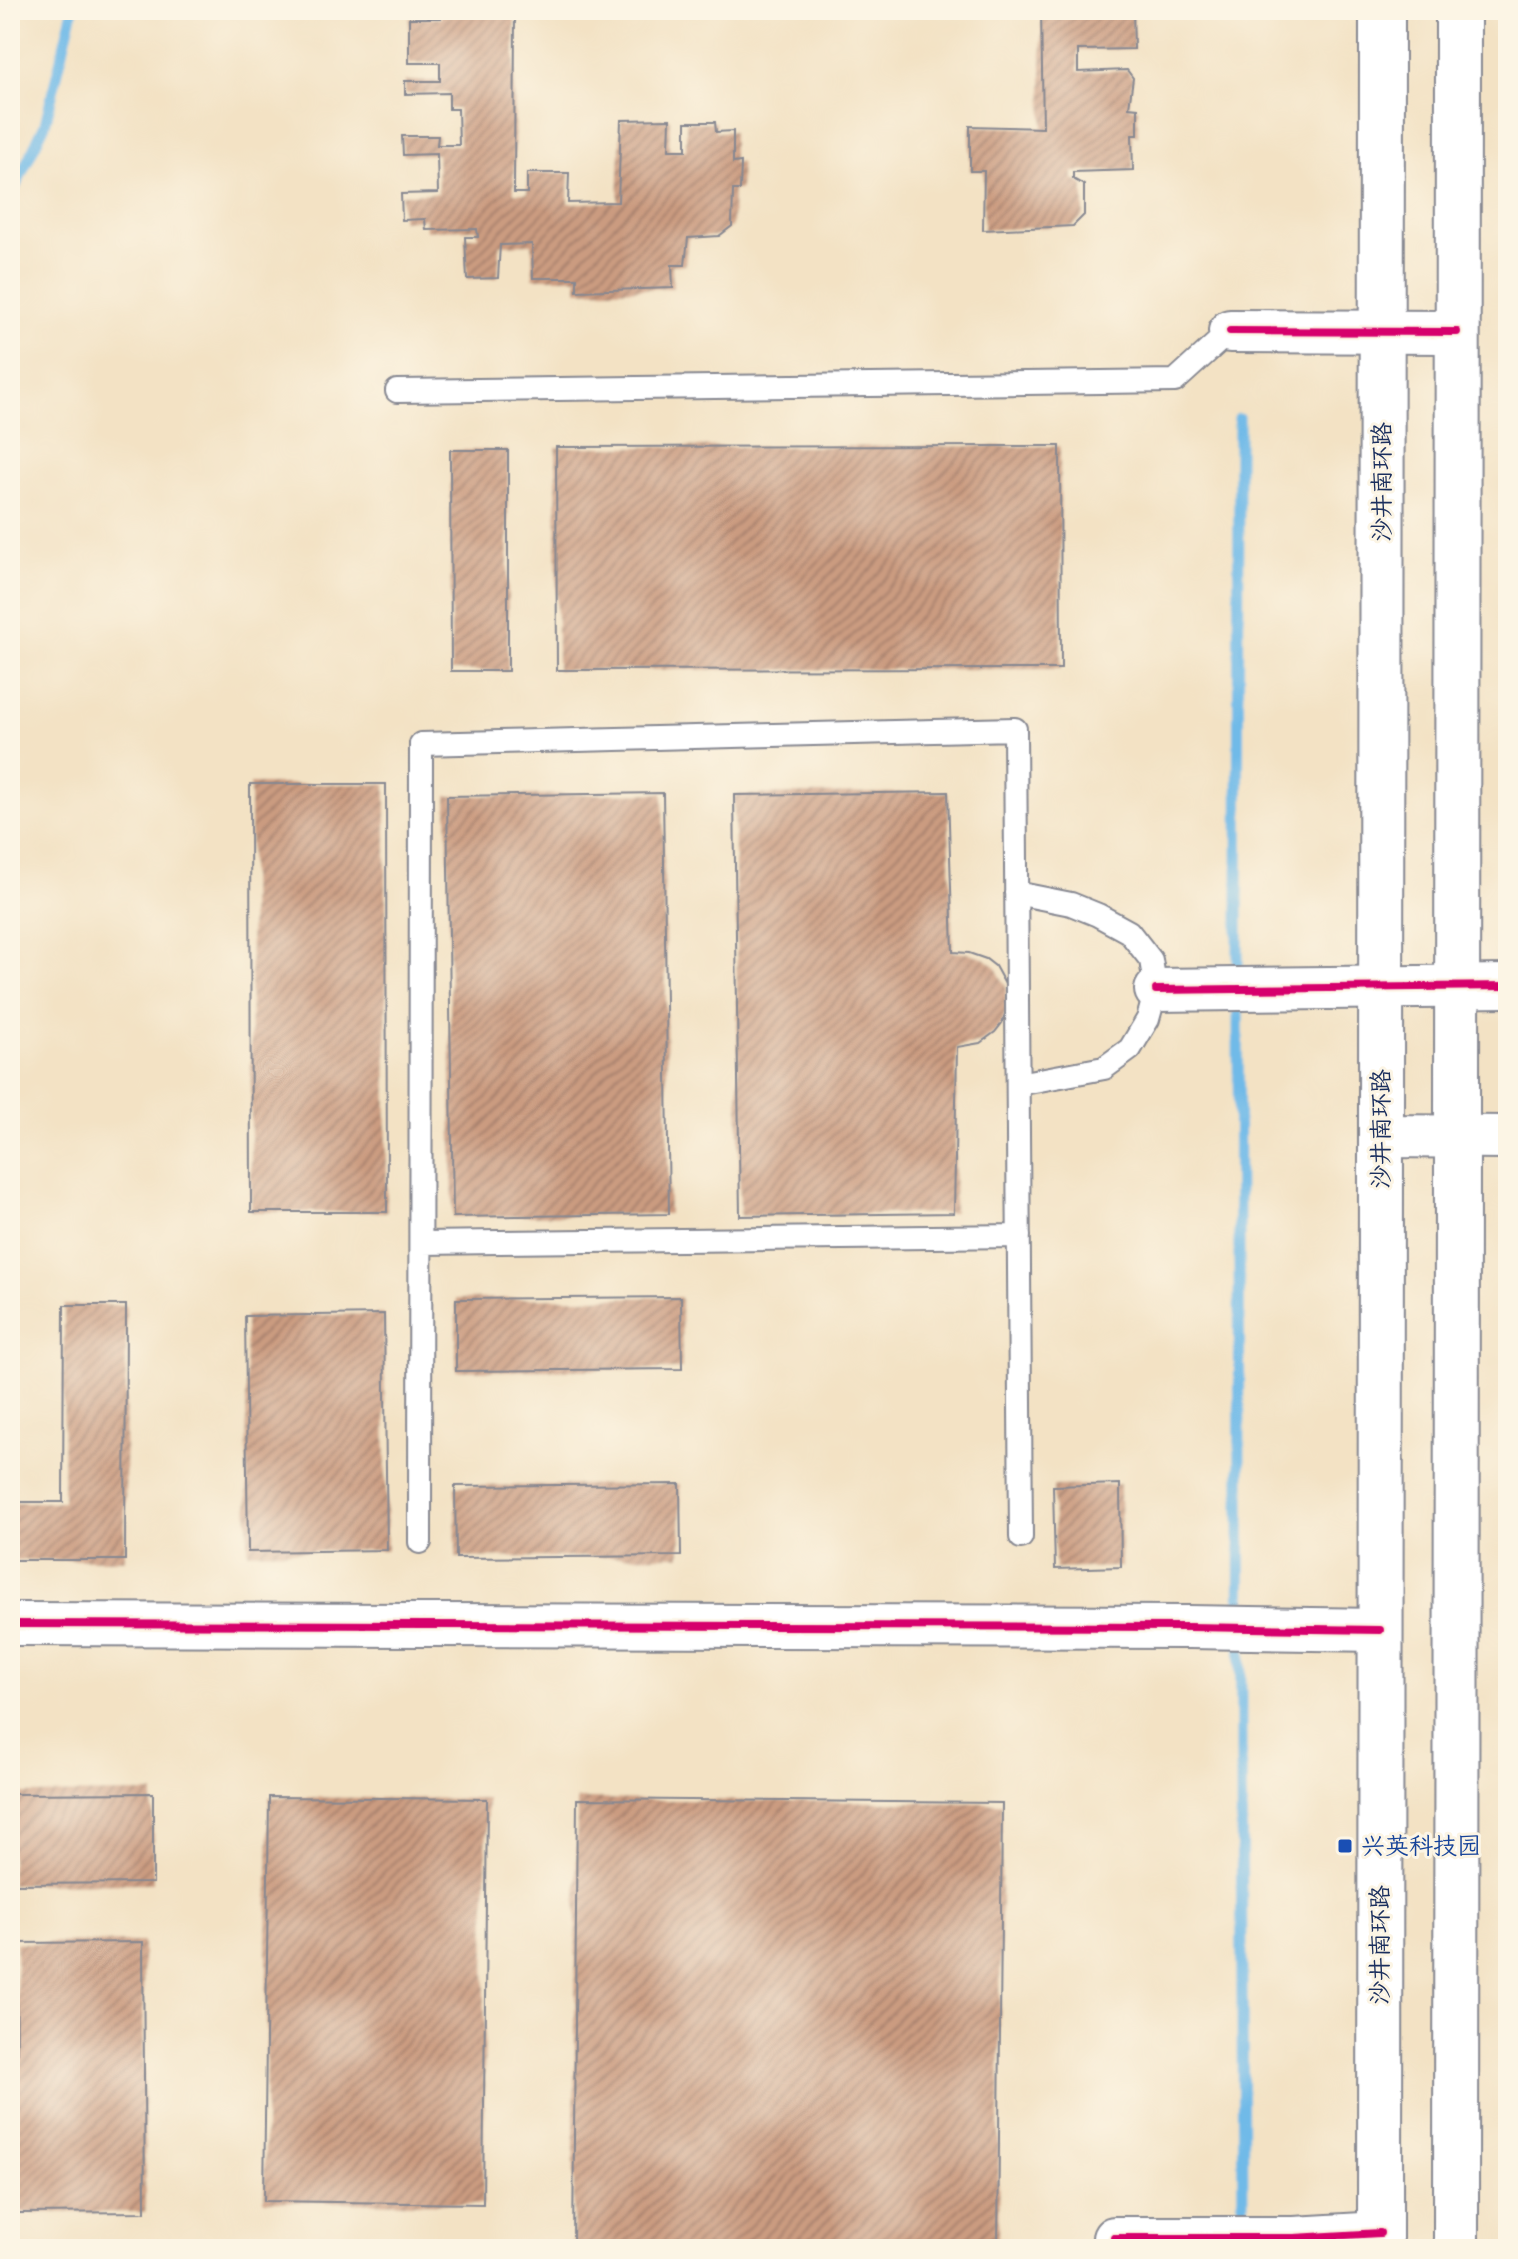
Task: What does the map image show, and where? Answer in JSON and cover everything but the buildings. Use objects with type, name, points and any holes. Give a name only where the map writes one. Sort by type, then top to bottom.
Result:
[{"type":"main road","name":"沙井南环路","points":[[1380,2241],[1382,10]]},
{"type":"main road","points":[[1456,2249],[1458,10]]},
{"type":"street","points":[[1230,331],[1457,332]]},
{"type":"street","points":[[1156,990],[1508,986]]},
{"type":"street","points":[[1381,1136],[1508,1137]]},
{"type":"street","points":[[10,1624],[1380,1630]]},
{"type":"street","points":[[1114,2238],[1380,2241]]},
{"type":"lane","points":[[397,391],[1175,381],[1230,331]]},
{"type":"lane","points":[[420,1542],[421,744],[1015,729],[1021,1537]]},
{"type":"lane","points":[[1016,893],[1071,904],[1129,932],[1151,960],[1156,990],[1148,1019],[1130,1049],[1104,1068],[1018,1084]]},
{"type":"lane","points":[[422,1243],[1019,1236]]},
{"type":"waterway","points":[[10,198],[45,124],[73,10]]},
{"type":"waterway","points":[[1238,980],[1239,419]]},
{"type":"waterway","points":[[1238,998],[1243,2228]]},
{"type":"cycle path","points":[[1230,331],[1457,332]]},
{"type":"cycle path","points":[[1156,990],[1508,986]]},
{"type":"cycle path","points":[[10,1624],[1380,1630]]},
{"type":"cycle path","points":[[1114,2238],[1294,2238],[1380,2233]]},
{"type":"place","name":"兴英科技园","points":[[1345,1846]]}]
